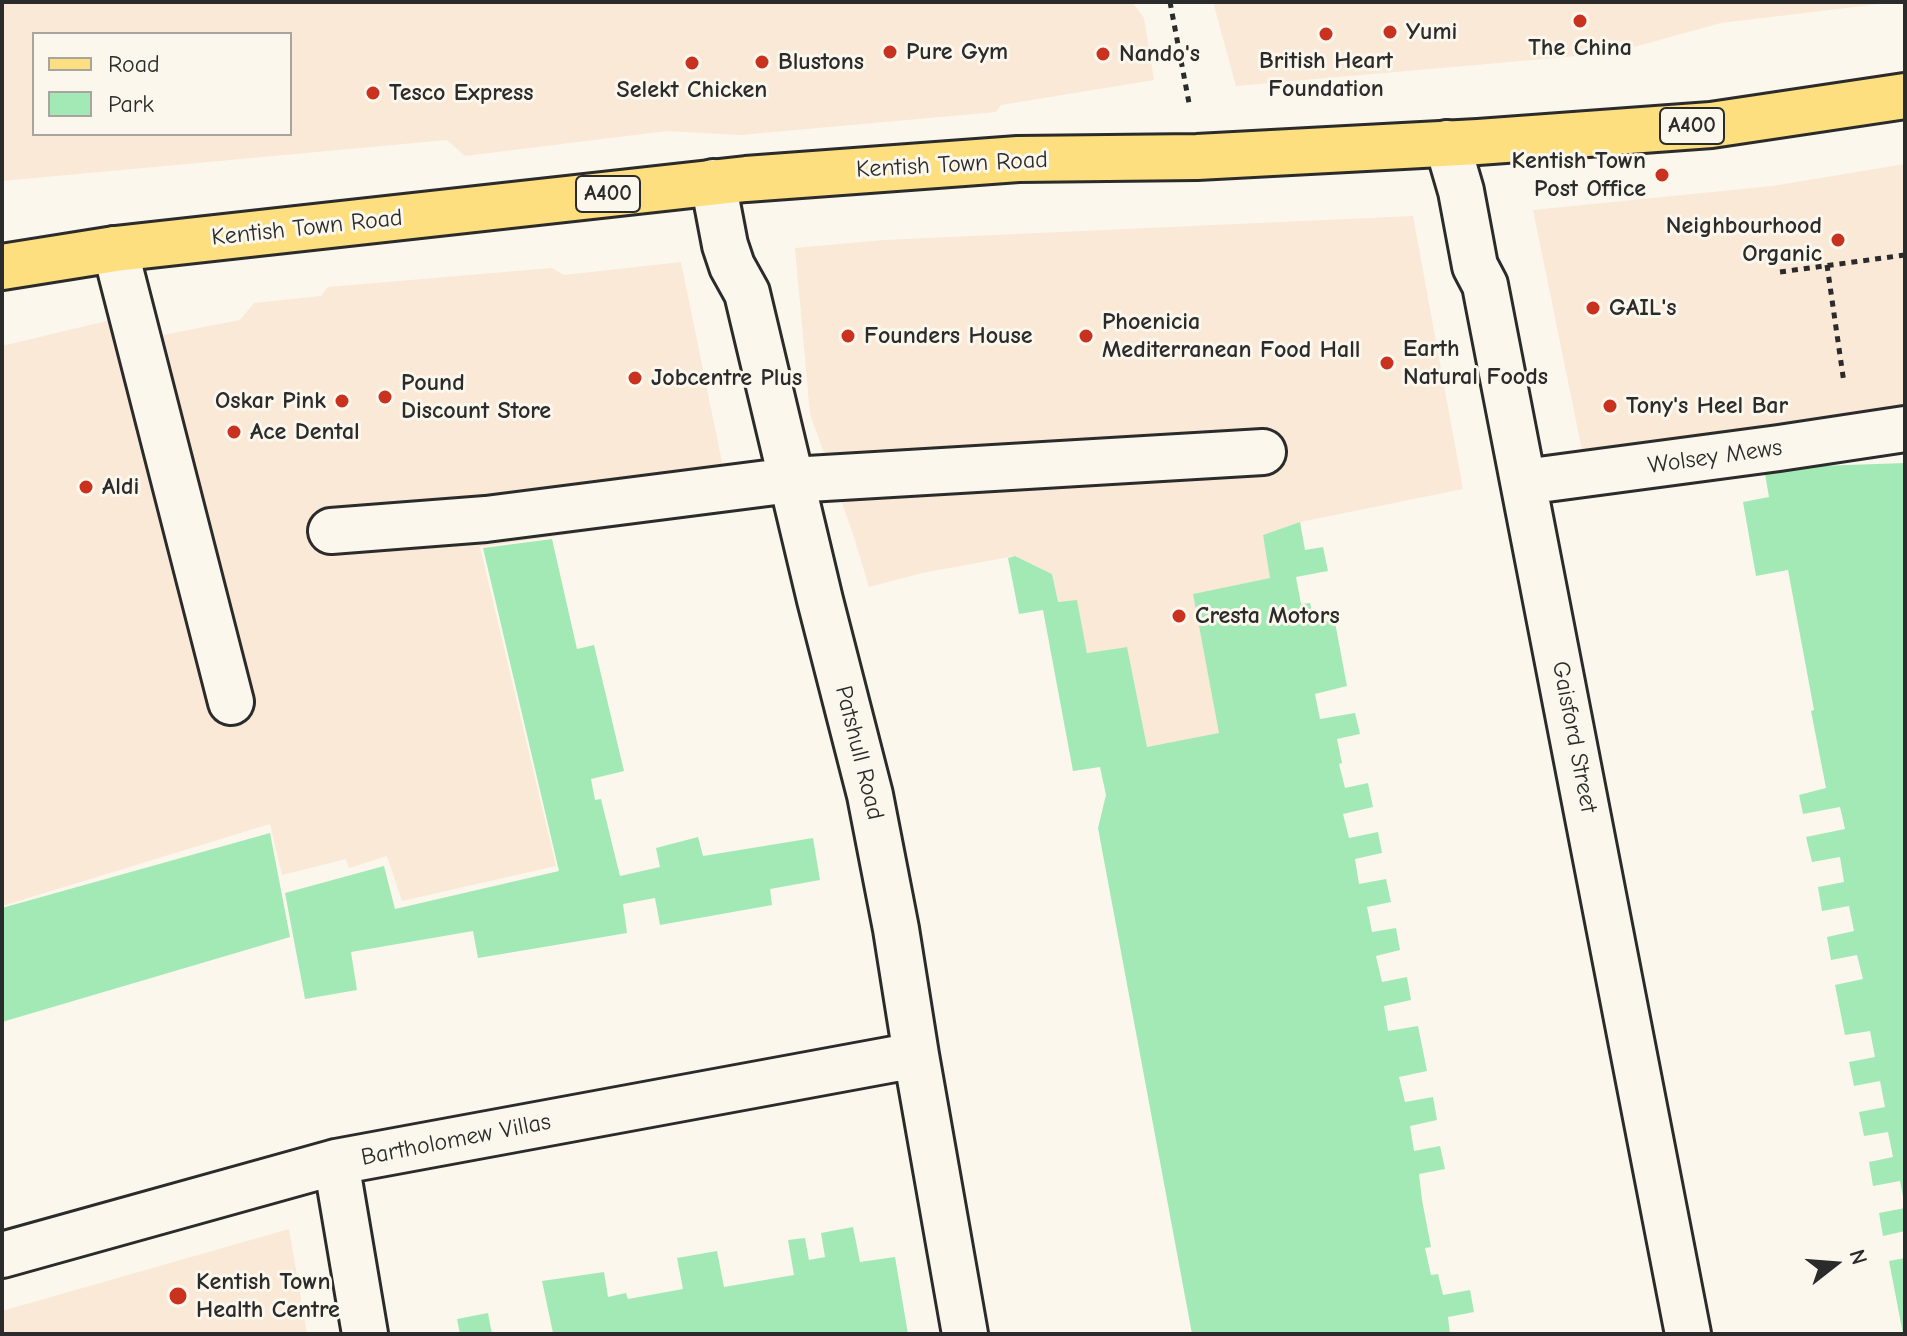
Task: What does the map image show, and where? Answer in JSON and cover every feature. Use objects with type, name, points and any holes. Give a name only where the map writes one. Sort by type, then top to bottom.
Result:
[{"type":"main road","name":"Kentish Town Road","points":[[2,267],[115,249],[713,182],[1018,159],[1197,157],[1711,125],[1905,96]]},
{"type":"street","name":"Gaisford Street","points":[[1447,143],[1461,191],[1475,266],[1485,285],[1688,1334]]},
{"type":"street","name":"Patshull Road","points":[[713,182],[728,256],[747,293],[870,795],[965,1334]]},
{"type":"street","points":[[115,249],[231,702]]},
{"type":"street","name":"Wolsey Mews","points":[[1524,482],[1905,429]]},
{"type":"street","points":[[331,531],[486,519],[791,480],[1263,452]]},
{"type":"street","name":"Bartholomew Villas","points":[[2,1255],[336,1162],[916,1055]]},
{"type":"street","points":[[336,1162],[365,1334]]},
{"type":"path","points":[[1170,2],[1197,157]]},
{"type":"path","points":[[1780,272],[1905,255]]},
{"type":"path","points":[[1827,265],[1843,375]]},
{"type":"shaded area","points":[[2,2],[1132,2],[1144,18],[1154,80],[1001,105],[996,112],[740,135],[667,131],[465,156],[447,140],[2,181]]},
{"type":"shaded area","points":[[1213,2],[1896,2],[1721,23],[1612,53],[1236,86]]},
{"type":"shaded area","points":[[1905,164],[1905,407],[1583,455],[1533,210],[1772,186]]},
{"type":"shaded area","points":[[1413,216],[1463,489],[1300,522],[1263,535],[1271,578],[1193,594],[1220,734],[1147,747],[1126,647],[1087,653],[1077,601],[1057,602],[1052,574],[1015,556],[922,573],[869,587],[810,414],[795,248],[884,240]]},
{"type":"shaded area","points":[[681,262],[732,511],[480,547],[556,866],[402,901],[387,856],[349,868],[346,859],[282,875],[270,824],[2,906],[2,346],[119,318],[142,339],[240,320],[254,303],[321,296],[328,287],[552,268],[564,275]]},
{"type":"shaded area","name":"Kentish Town Health Centre","points":[[289,1229],[307,1334],[2,1334],[2,1311]]},
{"type":"green space","points":[[1905,463],[1905,1207],[1900,1181],[1873,1186],[1869,1162],[1893,1157],[1888,1132],[1864,1136],[1859,1112],[1885,1107],[1880,1081],[1854,1086],[1849,1062],[1875,1057],[1870,1031],[1845,1035],[1835,985],[1863,979],[1857,955],[1831,960],[1827,937],[1854,931],[1849,906],[1822,911],[1818,887],[1844,882],[1840,857],[1812,862],[1806,837],[1845,829],[1840,807],[1803,814],[1799,795],[1826,788],[1788,570],[1756,576],[1743,502],[1769,497],[1764,468]]},
{"type":"green space","points":[[1300,522],[1305,550],[1323,547],[1328,571],[1296,577],[1301,604],[1310,603],[1314,621],[1334,617],[1347,686],[1315,694],[1320,719],[1355,713],[1360,734],[1337,739],[1342,763],[1339,764],[1345,788],[1368,783],[1373,807],[1343,814],[1349,838],[1378,832],[1382,853],[1355,859],[1359,884],[1386,879],[1391,902],[1367,907],[1372,932],[1396,928],[1400,950],[1376,956],[1382,982],[1407,977],[1411,1000],[1384,1006],[1388,1031],[1418,1026],[1427,1071],[1399,1077],[1405,1102],[1433,1097],[1437,1120],[1410,1126],[1414,1151],[1440,1146],[1445,1169],[1419,1174],[1431,1247],[1425,1248],[1431,1275],[1438,1274],[1443,1295],[1470,1290],[1474,1312],[1448,1317],[1450,1334],[1192,1334],[1098,828],[1106,795],[1100,767],[1073,771],[1043,610],[1019,614],[1008,558],[1015,556],[1052,574],[1058,602],[1077,600],[1087,653],[1127,647],[1147,747],[1219,733],[1193,594],[1270,578],[1263,535]]},
{"type":"green space","points":[[552,539],[577,649],[594,645],[624,771],[591,779],[595,800],[601,799],[620,876],[660,867],[656,848],[698,837],[703,856],[813,838],[820,880],[770,889],[772,905],[660,925],[655,898],[623,904],[627,933],[478,958],[473,931],[351,952],[357,990],[305,999],[285,893],[384,866],[395,909],[559,871],[483,548]]},
{"type":"green space","points":[[270,833],[290,937],[2,1022],[2,908]]},
{"type":"green space","points":[[1905,1208],[1905,1231],[1883,1236],[1879,1213]]},
{"type":"green space","points":[[853,1227],[860,1262],[895,1257],[908,1334],[550,1334],[553,1333],[542,1281],[604,1272],[608,1297],[626,1293],[628,1299],[683,1289],[677,1258],[717,1251],[724,1287],[794,1275],[788,1240],[805,1238],[809,1260],[825,1257],[821,1233]]},
{"type":"green space","points":[[1905,1258],[1905,1334],[1903,1334],[1889,1261]]},
{"type":"green space","points":[[488,1313],[492,1334],[460,1334],[457,1319]]},
{"type":"place","name":"The China","points":[[1580,21]]},
{"type":"place","name":"Yumi","points":[[1390,32]]},
{"type":"place","name":"British Heart Foundation","points":[[1326,34]]},
{"type":"place","name":"Pure Gym","points":[[890,52]]},
{"type":"place","name":"Nando's","points":[[1103,54]]},
{"type":"place","name":"Blustons","points":[[762,62]]},
{"type":"place","name":"Selekt Chicken","points":[[692,63]]},
{"type":"place","name":"Tesco Express","points":[[373,93]]},
{"type":"place","name":"Kentish Town Post Office","points":[[1662,175]]},
{"type":"place","name":"Neighbourhood Organic","points":[[1838,240]]},
{"type":"place","name":"GAIL's","points":[[1593,308]]},
{"type":"place","name":"Founders House","points":[[848,336]]},
{"type":"place","name":"Phoenicia Mediterranean Food Hall","points":[[1086,336]]},
{"type":"place","name":"Earth Natural Foods","points":[[1387,363]]},
{"type":"place","name":"Jobcentre Plus","points":[[635,378]]},
{"type":"place","name":"Pound Discount Store","points":[[385,397]]},
{"type":"place","name":"Oskar Pink","points":[[342,401]]},
{"type":"place","name":"Tony's Heel Bar","points":[[1610,406]]},
{"type":"place","name":"Ace Dental","points":[[234,432]]},
{"type":"place","name":"Aldi","points":[[86,487]]},
{"type":"place","name":"Cresta Motors","points":[[1179,616]]},
{"type":"place","name":"Kentish Town Health Centre","points":[[178,1296]]}]
